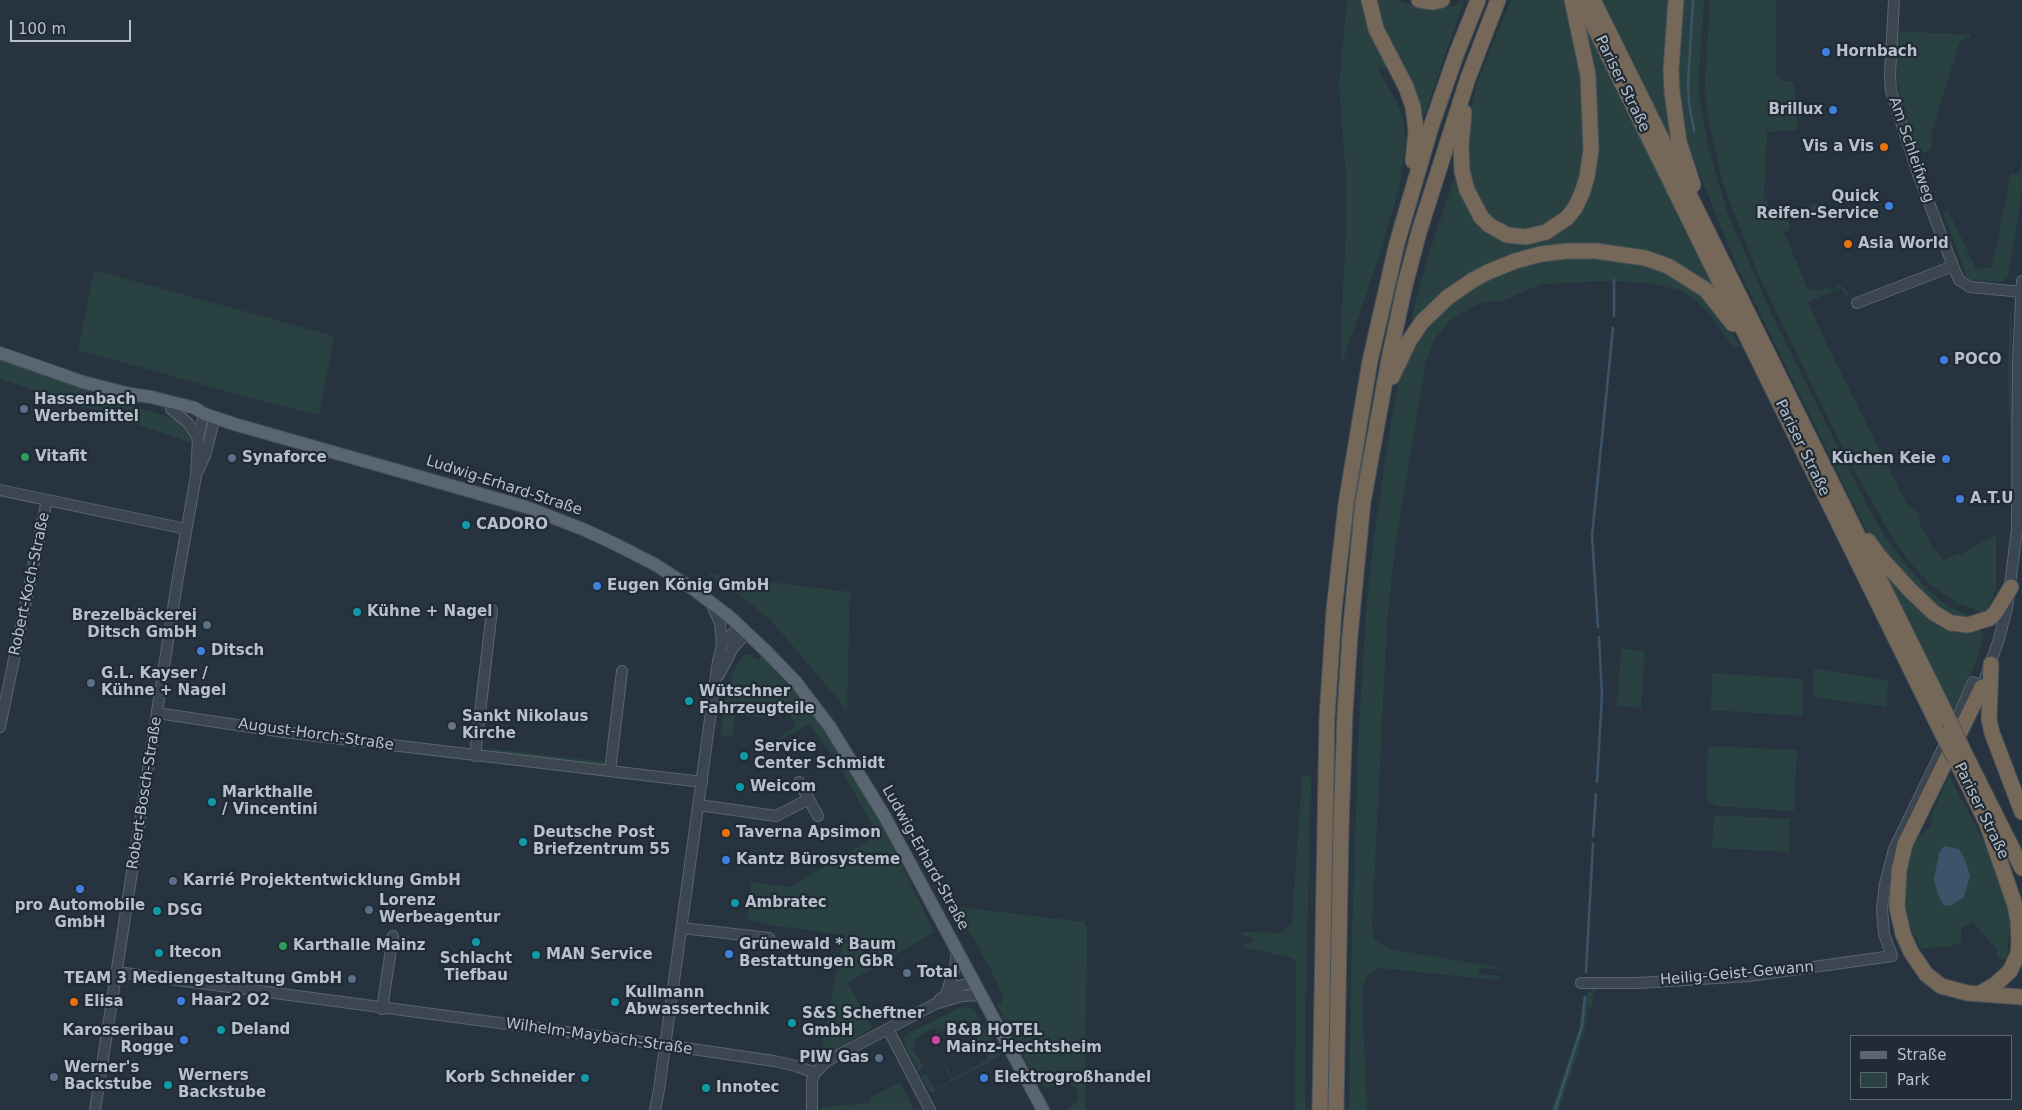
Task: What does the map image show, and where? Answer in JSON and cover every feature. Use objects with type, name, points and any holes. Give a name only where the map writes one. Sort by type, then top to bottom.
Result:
[{"type":"highway","points":[[1369,0],[1376,29],[1406,87],[1413,108],[1416,130],[1414,157],[1400,218],[1397,243]]},
{"type":"highway","points":[[1419,0],[1433,2],[1442,0]]},
{"type":"highway","points":[[1320,1110],[1327,718],[1335,601],[1346,504],[1358,423],[1370,361],[1397,243],[1431,128],[1456,55],[1478,0]]},
{"type":"highway","points":[[1336,1110],[1341,828],[1350,635],[1363,502],[1377,421],[1405,286],[1431,193],[1468,78],[1498,0]]},
{"type":"highway","points":[[1468,78],[1462,126],[1461,162],[1466,190],[1475,209],[1489,225],[1507,235],[1534,235],[1558,226],[1575,208],[1582,193],[1587,177],[1591,149],[1588,75],[1572,0]]},
{"type":"highway","name":"Pariser Straße","points":[[1582,0],[1757,358],[1959,754],[2022,868]]},
{"type":"highway","points":[[1593,0],[1705,227]]},
{"type":"highway","points":[[1676,0],[1671,70],[1674,116],[1679,142],[1705,227]]},
{"type":"highway","name":"Pariser Straße","points":[[1705,227],[1832,483],[1946,728]]},
{"type":"highway","points":[[1377,421],[1399,360],[1409,341],[1433,311],[1460,288],[1473,280],[1515,261],[1541,254],[1566,251],[1596,251],[1639,257],[1668,266],[1706,290],[1757,358]]},
{"type":"highway","points":[[1832,483],[1879,556],[1910,590],[1944,620],[1963,626],[1984,621],[1996,612],[2011,586]]},
{"type":"highway","points":[[1991,664],[1989,719],[1992,733],[2022,812]]},
{"type":"highway","points":[[1982,687],[1905,844],[1896,896],[1907,945],[1926,974],[1941,986],[1950,990],[2022,997]]},
{"type":"highway","name":"Pariser Straße","points":[[1959,754],[1986,821],[2022,895]]},
{"type":"highway","points":[[1981,992],[1996,984],[2010,971],[2018,954],[2019,942],[2015,905],[1986,821]]},
{"type":"main road","name":"Ludwig-Erhard-Straße","points":[[0,353],[82,382],[195,408],[209,416]]},
{"type":"main road","name":"Ludwig-Erhard-Straße","points":[[130,394],[149,403],[191,415],[209,416],[485,495],[557,518],[636,555],[674,577],[710,602],[744,630],[796,682],[830,727],[874,797],[1043,1110]]},
{"type":"street","name":"Am Schleifweg","points":[[1894,0],[1890,91],[1918,174],[1959,280],[1970,287],[2022,292]]},
{"type":"street","points":[[1857,303],[1953,266]]},
{"type":"street","points":[[1982,687],[1999,639],[2011,586],[2020,510],[2018,360],[2022,281]]},
{"type":"street","points":[[170,409],[188,423],[198,438]]},
{"type":"street","name":"Robert-Bosch-Straße","points":[[95,1110],[186,529],[196,476],[198,438],[209,416]]},
{"type":"street","name":"Robert-Bosch-Straße","points":[[196,476],[205,456],[209,416]]},
{"type":"street","points":[[0,490],[186,529]]},
{"type":"street","name":"Robert-Koch-Straße","points":[[0,727],[47,500]]},
{"type":"street","points":[[655,1110],[718,661],[722,645],[720,623],[710,602]]},
{"type":"street","points":[[474,756],[492,610]]},
{"type":"street","points":[[722,645],[733,633],[744,630]]},
{"type":"street","points":[[716,686],[728,657],[744,630]]},
{"type":"street","points":[[610,771],[622,671]]},
{"type":"street","name":"Heilig-Geist-Gewann","points":[[1581,983],[1638,983],[1749,976],[1892,956],[1884,934],[1882,909],[1885,884],[1894,848],[1973,682],[1982,687]]},
{"type":"street","name":"August-Horch-Straße","points":[[157,713],[283,732],[702,782]]},
{"type":"street","points":[[799,782],[818,816]]},
{"type":"street","points":[[699,805],[776,816],[808,799]]},
{"type":"street","points":[[682,928],[769,938]]},
{"type":"street","points":[[382,1009],[393,936]]},
{"type":"street","points":[[946,994],[955,968],[956,950]]},
{"type":"street","name":"Wilhelm-Maybach-Straße","points":[[116,972],[382,1009],[665,1045],[774,1061],[815,1073]]},
{"type":"street","points":[[935,1004],[959,986],[974,982]]},
{"type":"street","points":[[812,1110],[811,1086],[815,1073],[826,1061],[935,1004],[962,996],[981,995]]},
{"type":"street","points":[[888,1029],[930,1110]]},
{"type":"green space","points":[[1347,0],[1361,0],[1371,36],[1387,63],[1384,69],[1377,67],[1397,103],[1404,122],[1406,140],[1400,183],[1380,254],[1342,363],[1346,177],[1339,85]]},
{"type":"green space","points":[[1374,0],[1399,0],[1428,10],[1453,6],[1464,0],[1425,113],[1420,114],[1381,24]]},
{"type":"green space","points":[[1511,0],[1566,0],[1579,55],[1584,150],[1579,181],[1576,193],[1561,217],[1536,231],[1505,227],[1492,220],[1481,209],[1468,179],[1467,134],[1472,102],[1478,80]]},
{"type":"green space","points":[[1602,0],[1671,0],[1676,149]]},
{"type":"green space","points":[[1682,0],[1704,0],[1698,89],[1708,146],[1728,215],[1778,328],[1871,513],[1889,542],[1916,577],[1929,590],[1948,606],[1978,619],[1947,618],[1870,538],[1737,266],[1694,160],[1683,124],[1678,75]]},
{"type":"green space","points":[[1710,0],[1776,0],[1776,75],[1786,82],[1794,82],[1798,130],[1767,132],[1764,195],[1774,219],[1818,203],[1819,206],[1816,211],[1803,209],[1792,215],[1789,220],[1789,230],[1784,232],[1808,290],[1813,288],[1817,291],[1830,287],[1831,290],[1837,287],[1837,284],[1846,289],[1848,294],[1845,296],[1841,288],[1808,302],[1825,341],[1906,503],[1921,515],[1917,518],[1931,545],[1944,560],[1959,553],[1960,555],[1996,534],[1996,589],[1989,606],[1982,612],[1959,604],[1933,587],[1913,566],[1895,542],[1850,463],[1757,272],[1722,181],[1706,107],[1705,80]]},
{"type":"green space","points":[[1583,22],[1724,305],[1668,261],[1526,253],[1411,329],[1413,312],[1426,263],[1457,170],[1462,189],[1516,241],[1584,201]]},
{"type":"green space","points":[[1897,31],[1971,35],[1969,39],[1965,38],[1963,41],[1960,41],[1930,138],[1933,139],[1930,150],[1919,154],[1900,96],[1897,80]]},
{"type":"green space","points":[[2022,161],[2022,194],[2008,276],[2001,282],[1971,280],[1967,277],[1943,212],[1948,210],[1976,269],[1992,267],[2011,173],[2018,175]]},
{"type":"green space","points":[[1581,257],[1608,258],[1648,266],[1670,274],[1701,296],[1739,344],[1738,347],[1733,347],[1699,303],[1680,290],[1648,283],[1608,281],[1542,284],[1502,301],[1491,301],[1476,305],[1449,321],[1434,340],[1426,362],[1395,547],[1387,623],[1372,924],[1374,938],[1390,949],[1498,967],[1502,970],[1479,968],[1479,974],[1498,976],[1500,978],[1496,980],[1380,968],[1370,973],[1365,980],[1362,996],[1367,1110],[1349,1110],[1352,936],[1359,726],[1366,613],[1374,538],[1393,409],[1399,382],[1404,365],[1424,330],[1442,310],[1475,285],[1518,267],[1548,260]]},
{"type":"green space","points":[[94,270],[334,336],[319,415],[250,398],[78,350]]},
{"type":"green space","points":[[2010,309],[2012,319],[2012,494],[2008,369]]},
{"type":"green space","points":[[0,358],[100,395],[178,420],[186,425],[193,439],[192,443],[0,379]]},
{"type":"green space","points":[[1880,567],[1926,611],[1978,629],[1984,634],[1978,657],[1953,714]]},
{"type":"green space","points":[[706,572],[729,577],[850,592],[847,710],[770,619]]},
{"type":"green space","points":[[1621,649],[1645,651],[1641,708],[1617,706]]},
{"type":"green space","points":[[744,655],[750,655],[758,660],[761,656],[766,659],[825,731],[890,841],[934,932],[848,983],[872,1028],[819,1060],[844,935],[747,920],[751,882],[790,887],[878,835],[839,765],[809,724],[782,739],[781,736],[796,726],[785,709],[769,718],[736,715],[732,737],[720,735],[725,702],[733,672]]},
{"type":"green space","points":[[1814,669],[1888,680],[1886,707],[1813,697]]},
{"type":"green space","points":[[1712,673],[1803,679],[1802,716],[1711,710]]},
{"type":"green space","points":[[1708,746],[1797,750],[1794,811],[1715,806],[1706,798]]},
{"type":"green space","points":[[486,748],[605,762],[604,765],[494,752]]},
{"type":"green space","points":[[378,750],[678,784],[684,786]]},
{"type":"green space","points":[[1302,776],[1311,777],[1305,1024],[1305,1110],[1295,1110],[1296,964],[1294,959],[1286,956],[1243,948],[1244,944],[1252,944],[1253,938],[1240,935],[1243,932],[1282,933],[1292,922]]},
{"type":"green space","points":[[1949,776],[1994,860],[2005,893],[2010,921],[2007,959],[1998,958],[1996,948],[1972,922],[1961,928],[1961,942],[1949,947],[1921,948],[1907,920],[1904,877],[1911,848],[1920,835],[1931,826],[1932,814]]},
{"type":"green space","points":[[1714,815],[1790,819],[1789,852],[1712,848]]},
{"type":"green space","points":[[960,907],[1083,922],[1086,925],[1085,1110],[1068,1110],[1077,1101],[1078,1094],[1076,1088],[1070,1084],[1064,1082],[1047,1088],[1037,1083],[997,1005],[1001,1003],[1004,997],[987,962],[957,910]]},
{"type":"green space","points":[[1595,987],[1592,1008],[1588,1007],[1586,1027],[1559,1110],[1551,1110],[1578,1031],[1583,998]]},
{"type":"green space","points":[[964,1006],[974,1009],[1000,1056],[931,1093],[921,1077],[932,1072],[927,1076],[935,1089],[952,1080],[944,1066],[946,1065],[953,1079],[970,1070],[963,1055],[971,1069],[988,1059],[977,1039],[971,1042],[967,1035],[972,1032],[965,1018],[938,1033],[934,1028],[913,1040],[916,1045],[912,1048],[924,1067],[919,1071],[905,1046],[904,1037]]},
{"type":"green space","points":[[900,1082],[914,1110],[822,1110],[822,1107],[869,1103],[871,1097]]},
{"type":"water","points":[[1944,846],[1959,849],[1970,876],[1964,897],[1952,905],[1944,906],[1938,895],[1934,879],[1939,853]]},
{"type":"waterway","points":[[1693,0],[1688,84],[1694,131]]},
{"type":"waterway","points":[[1614,280],[1614,316]]},
{"type":"waterway","points":[[1598,627],[1592,536],[1613,328]]},
{"type":"waterway","points":[[1597,782],[1602,695],[1599,637]]},
{"type":"waterway","points":[[1593,836],[1596,794]]},
{"type":"waterway","points":[[1586,972],[1593,844]]},
{"type":"waterway","points":[[1555,1110],[1582,1026],[1585,997]]},
{"type":"place","name":"Hornbach","points":[[1826,52]]},
{"type":"place","name":"Brillux","points":[[1833,110]]},
{"type":"place","name":"Vis a Vis","points":[[1884,147]]},
{"type":"place","name":"Quick Reifen-Service","points":[[1889,206]]},
{"type":"place","name":"Asia World","points":[[1848,244]]},
{"type":"place","name":"POCO","points":[[1944,360]]},
{"type":"place","name":"Hassenbach Werbemittel","points":[[24,409]]},
{"type":"place","name":"Vitafit","points":[[25,457]]},
{"type":"place","name":"Synaforce","points":[[232,458]]},
{"type":"place","name":"Küchen Keie","points":[[1946,459]]},
{"type":"place","name":"A.T.U","points":[[1960,499]]},
{"type":"place","name":"CADORO","points":[[466,525]]},
{"type":"place","name":"Eugen König GmbH","points":[[597,586]]},
{"type":"place","name":"Kühne + Nagel","points":[[357,612]]},
{"type":"place","name":"Brezelbäckerei Ditsch GmbH","points":[[207,625]]},
{"type":"place","name":"Ditsch","points":[[201,651]]},
{"type":"place","name":"G.L. Kayser / Kühne + Nagel","points":[[91,683]]},
{"type":"place","name":"Wütschner Fahrzeugteile","points":[[689,701]]},
{"type":"place","name":"Sankt Nikolaus Kirche","points":[[452,726]]},
{"type":"place","name":"Service Center Schmidt","points":[[744,756]]},
{"type":"place","name":"Weicom","points":[[740,787]]},
{"type":"place","name":"Markthalle / Vincentini","points":[[212,802]]},
{"type":"place","name":"Taverna Apsimon","points":[[726,833]]},
{"type":"place","name":"Deutsche Post Briefzentrum 55","points":[[523,842]]},
{"type":"place","name":"Kantz Bürosysteme","points":[[726,860]]},
{"type":"place","name":"Karrié Projektentwicklung GmbH","points":[[173,881]]},
{"type":"place","name":"pro Automobile GmbH","points":[[80,889]]},
{"type":"place","name":"Ambratec","points":[[735,903]]},
{"type":"place","name":"Lorenz Werbeagentur","points":[[369,910]]},
{"type":"place","name":"DSG","points":[[157,911]]},
{"type":"place","name":"Schlacht Tiefbau","points":[[476,942]]},
{"type":"place","name":"Karthalle Mainz","points":[[283,946]]},
{"type":"place","name":"Itecon","points":[[159,953]]},
{"type":"place","name":"Grünewald * Baum Bestattungen GbR","points":[[729,954]]},
{"type":"place","name":"MAN Service","points":[[536,955]]},
{"type":"place","name":"Total","points":[[907,973]]},
{"type":"place","name":"TEAM 3 Mediengestaltung GmbH","points":[[352,979]]},
{"type":"place","name":"Haar2 O2","points":[[181,1001]]},
{"type":"place","name":"Elisa","points":[[74,1002]]},
{"type":"place","name":"Kullmann Abwassertechnik","points":[[615,1002]]},
{"type":"place","name":"S&S Scheftner GmbH","points":[[792,1023]]},
{"type":"place","name":"Deland","points":[[221,1030]]},
{"type":"place","name":"Karosseribau Rogge","points":[[184,1040]]},
{"type":"place","name":"B&B HOTEL Mainz-Hechtsheim","points":[[936,1040]]},
{"type":"place","name":"PIW Gas","points":[[879,1058]]},
{"type":"place","name":"Werner's Backstube","points":[[54,1077]]},
{"type":"place","name":"Korb Schneider","points":[[585,1078]]},
{"type":"place","name":"Elektrogroßhandel","points":[[984,1078]]},
{"type":"place","name":"Werners Backstube","points":[[168,1085]]},
{"type":"place","name":"Innotec","points":[[706,1088]]}]
